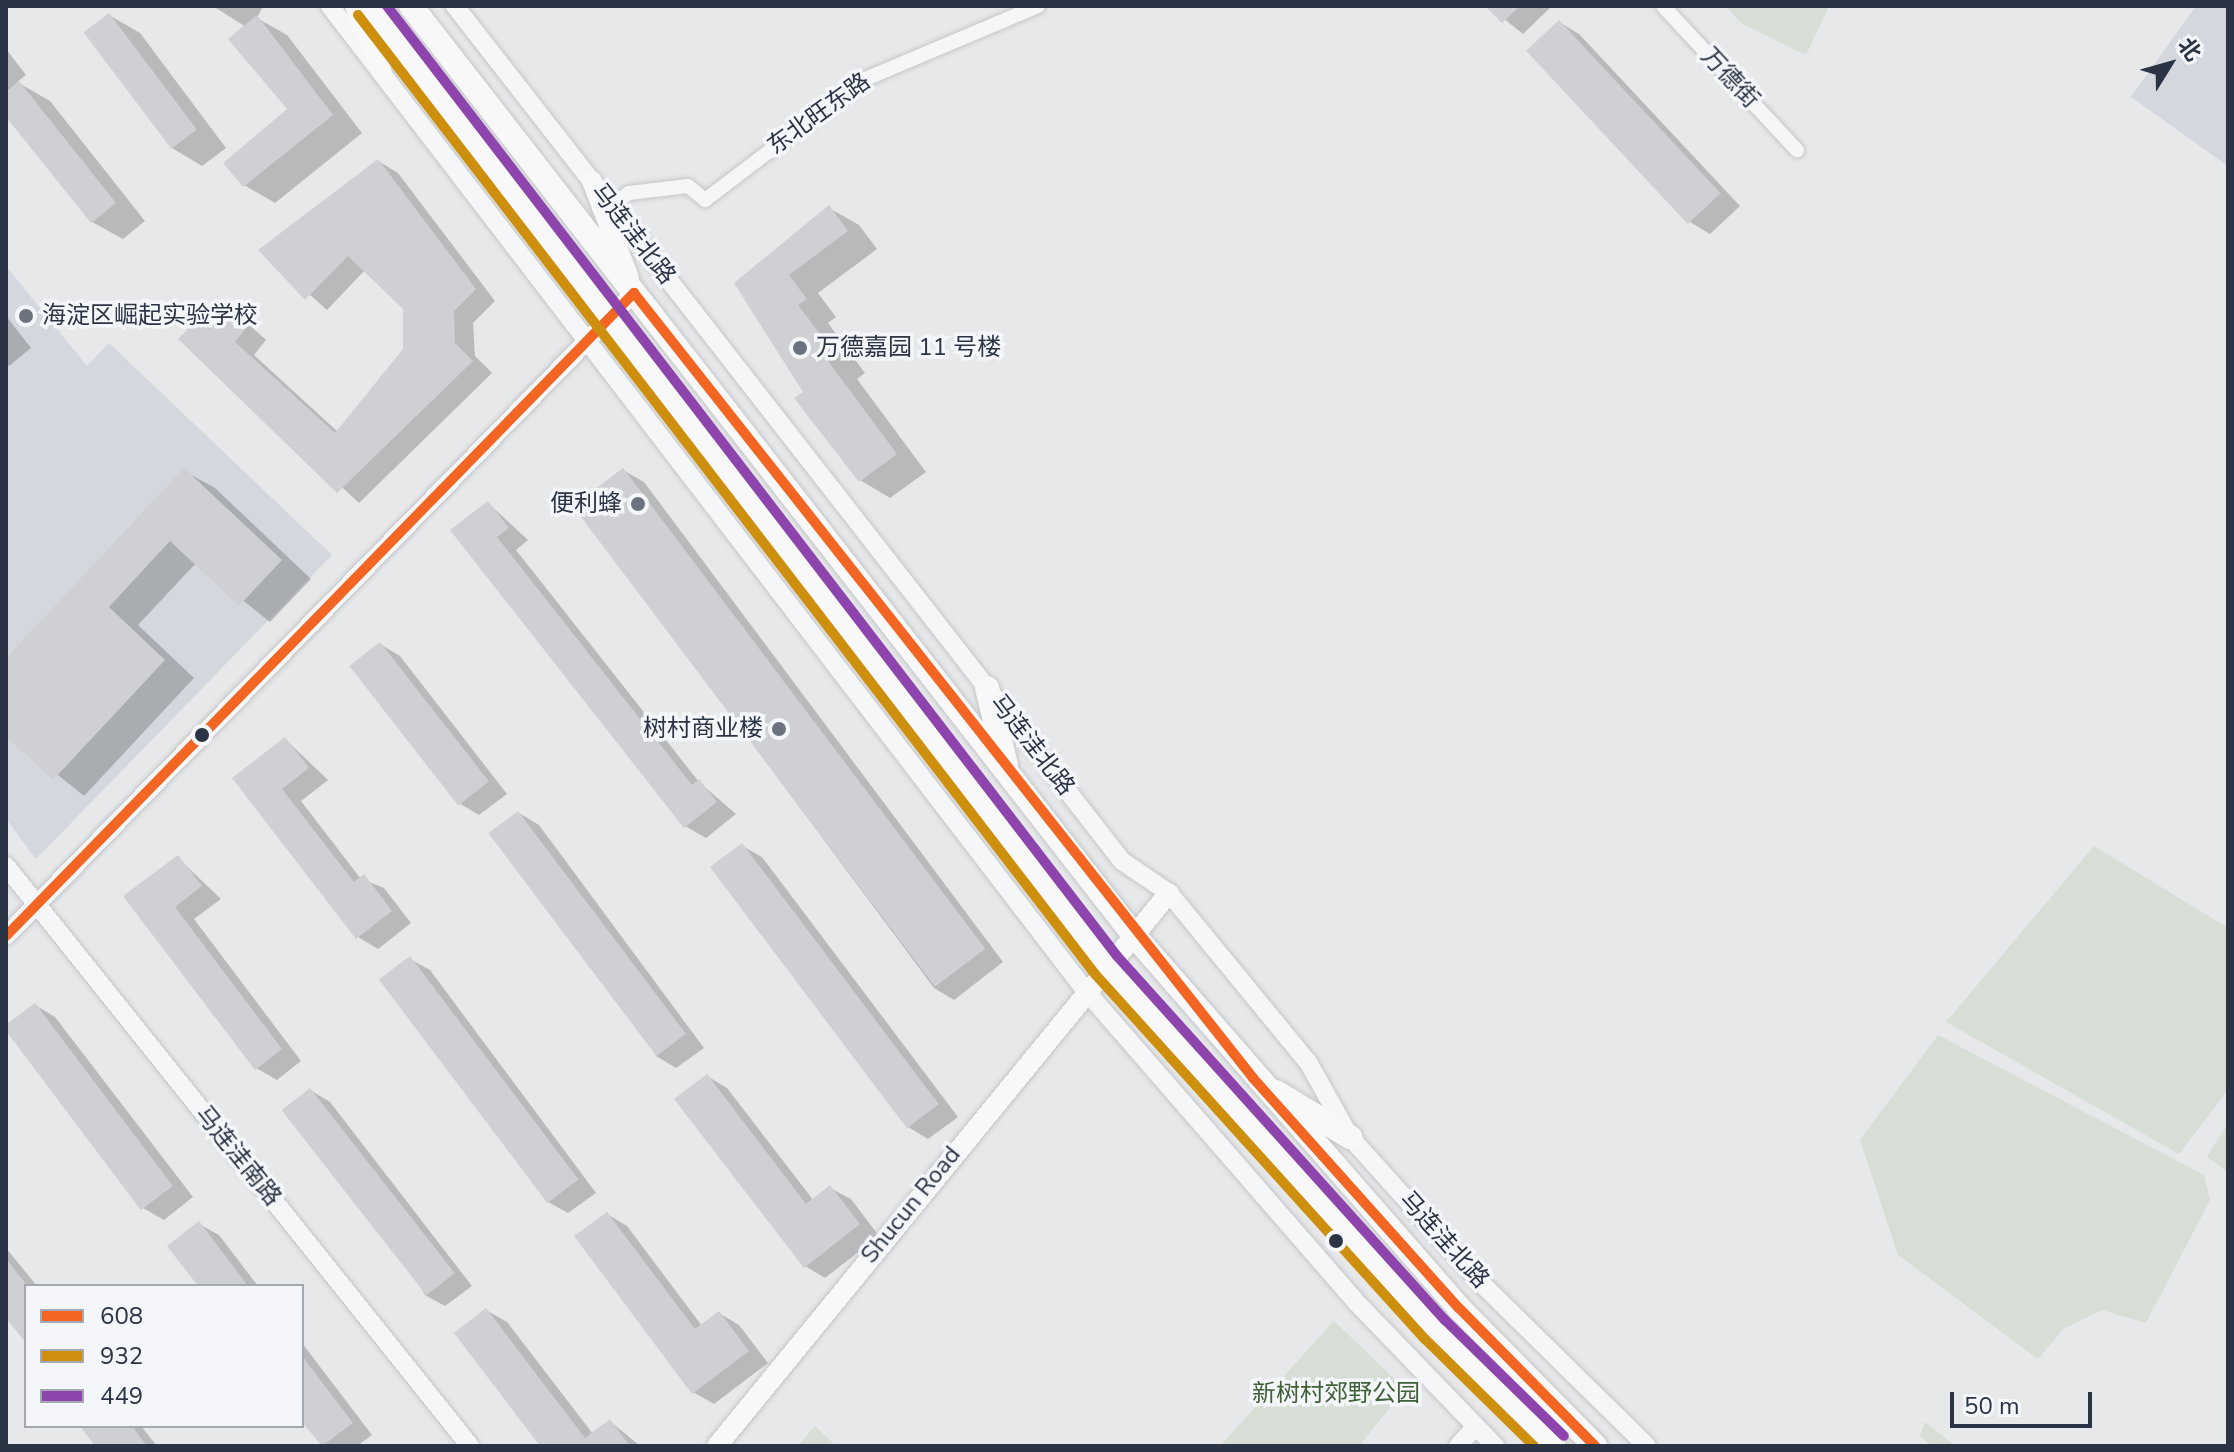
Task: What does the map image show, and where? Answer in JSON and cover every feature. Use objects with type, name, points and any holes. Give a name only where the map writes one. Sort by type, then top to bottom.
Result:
[{"type":"main road","points":[[355,6],[382,72]]},
{"type":"main road","points":[[369,6],[1106,965],[1435,1330],[1554,1446]]},
{"type":"main road","points":[[411,6],[1133,934],[1253,1078],[1459,1308],[1595,1446]]},
{"type":"main road","points":[[592,181],[634,293]]},
{"type":"main road","points":[[987,688],[1009,775]]},
{"type":"main road","name":"Shucun Road","points":[[717,1446],[1085,990],[1169,893]]},
{"type":"main road","points":[[1253,1078],[1350,1137]]},
{"type":"street","points":[[330,6],[1085,990],[1205,1132],[1495,1446]]},
{"type":"street","name":"马连洼北路","points":[[455,6],[1122,861],[1169,893],[1308,1062],[1350,1137],[1479,1281],[1647,1446]]},
{"type":"street","name":"东北旺东路","points":[[611,206],[629,193],[688,186],[705,200],[863,80],[1038,6]]},
{"type":"street","name":"万德街","points":[[1663,6],[1797,150]]},
{"type":"street","points":[[6,936],[634,293]]},
{"type":"street","name":"马连洼南路","points":[[6,866],[470,1446]]},
{"type":"street","points":[[1458,1446],[1475,1427]]},
{"type":"shaded area","points":[[2196,6],[2228,6],[2228,166],[2131,97]]},
{"type":"shaded area","points":[[6,266],[87,366],[109,343],[332,555],[36,859],[6,819]]},
{"type":"green space","points":[[1726,6],[1829,6],[1806,55],[1741,23]]},
{"type":"green space","points":[[2094,846],[2228,928],[2228,1090],[2179,1154],[1946,1022]]},
{"type":"green space","points":[[1938,1035],[2204,1175],[2210,1200],[2146,1323],[2102,1310],[2062,1330],[2038,1359],[1898,1255],[1860,1140]]},
{"type":"green space","points":[[2228,1123],[2228,1172],[2207,1157]]},
{"type":"green space","name":"新树村郊野公园","points":[[1334,1321],[1405,1389],[1359,1446],[1220,1446]]},
{"type":"green space","points":[[1925,1422],[1955,1446],[1931,1446],[1920,1436]]},
{"type":"green space","points":[[815,1426],[836,1446],[798,1446]]},
{"type":"building","points":[[1485,6],[1520,6],[1502,23]]},
{"type":"building","points":[[109,13],[197,130],[171,149],[83,32]]},
{"type":"building","points":[[257,15],[333,115],[243,187],[223,163],[287,109],[228,39]]},
{"type":"building","points":[[1559,20],[1721,193],[1688,224],[1526,51]]},
{"type":"building","points":[[19,81],[116,203],[91,223],[6,117],[6,92]]},
{"type":"building","points":[[378,159],[476,289],[454,311],[455,343],[473,361],[337,493],[178,339],[216,300],[247,327],[235,342],[335,433],[403,349],[403,309],[348,256],[305,300],[258,250]]},
{"type":"building","name":"万德嘉园 11 号楼","points":[[829,205],[848,231],[789,275],[807,299],[798,305],[836,355],[828,361],[897,454],[859,482],[794,398],[803,392],[734,283]]},
{"type":"building","points":[[184,468],[282,560],[239,606],[170,541],[109,607],[165,660],[53,780],[6,736],[6,658]]},
{"type":"building","name":"树村商业楼","points":[[623,468],[985,949],[935,987],[573,506]]},
{"type":"building","points":[[488,501],[509,528],[497,537],[692,785],[699,779],[717,802],[684,828],[450,530]]},
{"type":"building","points":[[380,642],[489,781],[458,805],[349,666]]},
{"type":"building","points":[[285,737],[309,768],[282,789],[354,882],[364,874],[392,911],[356,939],[232,778]]},
{"type":"building","points":[[518,811],[686,1034],[656,1056],[488,833]]},
{"type":"building","points":[[742,843],[939,1104],[907,1128],[710,867]]},
{"type":"building","points":[[178,855],[202,886],[175,907],[282,1049],[255,1070],[123,896]]},
{"type":"building","points":[[410,956],[579,1180],[547,1203],[379,979]]},
{"type":"building","points":[[35,1003],[173,1186],[141,1210],[6,1031],[6,1025]]},
{"type":"building","points":[[707,1074],[806,1204],[830,1185],[860,1224],[804,1268],[674,1099]]},
{"type":"building","points":[[310,1088],[455,1273],[426,1295],[282,1110]]},
{"type":"building","points":[[607,1212],[695,1329],[719,1311],[749,1351],[692,1394],[574,1236]]},
{"type":"building","points":[[199,1221],[246,1284],[196,1284],[167,1246]]},
{"type":"building","points":[[6,1259],[26,1284],[24,1340],[6,1318]]},
{"type":"building","points":[[486,1308],[585,1438],[610,1419],[630,1446],[540,1446],[454,1333]]},
{"type":"building","points":[[304,1359],[353,1423],[322,1446],[304,1424]]},
{"type":"building","points":[[82,1428],[134,1428],[147,1446],[95,1446]]},
{"type":"transit line","name":"449","points":[[387,6],[1117,956],[1445,1320],[1564,1436]]},
{"type":"transit line","name":"932","points":[[358,15],[1095,974],[1425,1339],[1534,1446]]},
{"type":"transit line","name":"608","points":[[6,936],[634,293],[1253,1078],[1459,1308],[1595,1446]]},
{"type":"place","name":"海淀区崛起实验学校","points":[[26,316]]},
{"type":"place","name":"万德嘉园 11 号楼","points":[[800,348]]},
{"type":"place","name":"便利蜂","points":[[638,504]]},
{"type":"place","name":"树村商业楼","points":[[779,729]]}]
